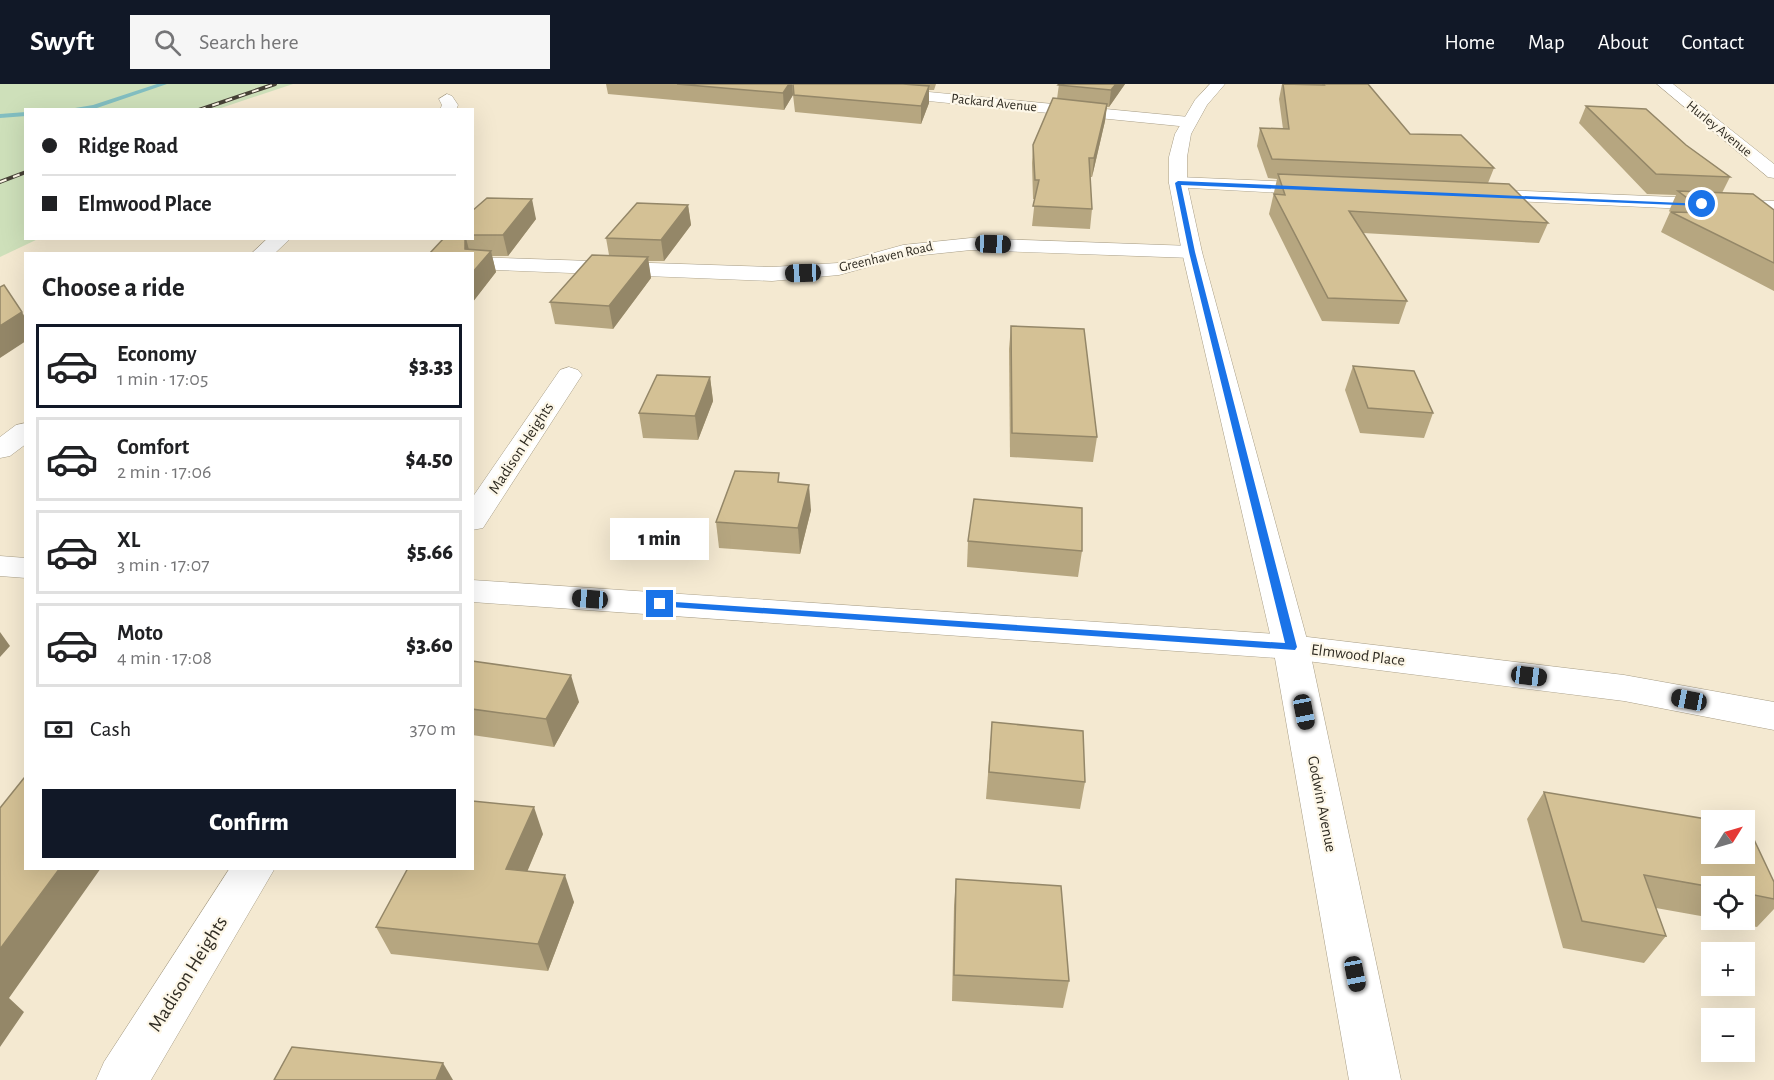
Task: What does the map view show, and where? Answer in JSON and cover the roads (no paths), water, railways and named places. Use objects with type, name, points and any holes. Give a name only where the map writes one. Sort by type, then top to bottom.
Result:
[{"type":"street","name":"Packard Avenue","points":[[799,84],[1188,122]]},
{"type":"street","name":"Godwin Avenue","points":[[1218,84],[1200,103],[1188,122],[1178,157],[1178,183],[1192,252],[1291,647],[1375,1080]]},
{"type":"street","name":"Hurley Avenue","points":[[1664,84],[1774,173]]},
{"type":"street","points":[[1178,183],[1333,189]]},
{"type":"street","points":[[1464,194],[1774,207]]},
{"type":"street","points":[[264,252],[278,240]]},
{"type":"street","name":"Greenhaven Road","points":[[474,263],[772,274],[839,268],[903,251],[970,244],[1192,252]]},
{"type":"street","name":"Madison Heights","points":[[474,518],[569,375]]},
{"type":"street","points":[[0,450],[24,432]]},
{"type":"street","points":[[0,566],[24,568]]},
{"type":"street","name":"Elmwood Place","points":[[474,591],[1291,647],[1624,688],[1774,716]]},
{"type":"street","name":"Madison Heights","points":[[122,1080],[253,870]]},
{"type":"waterway","points":[[85,108],[164,84]]},
{"type":"waterway","points":[[0,116],[24,114]]},
{"type":"railway","points":[[205,108],[275,84]]},
{"type":"railway","points":[[0,182],[24,173]]}]
